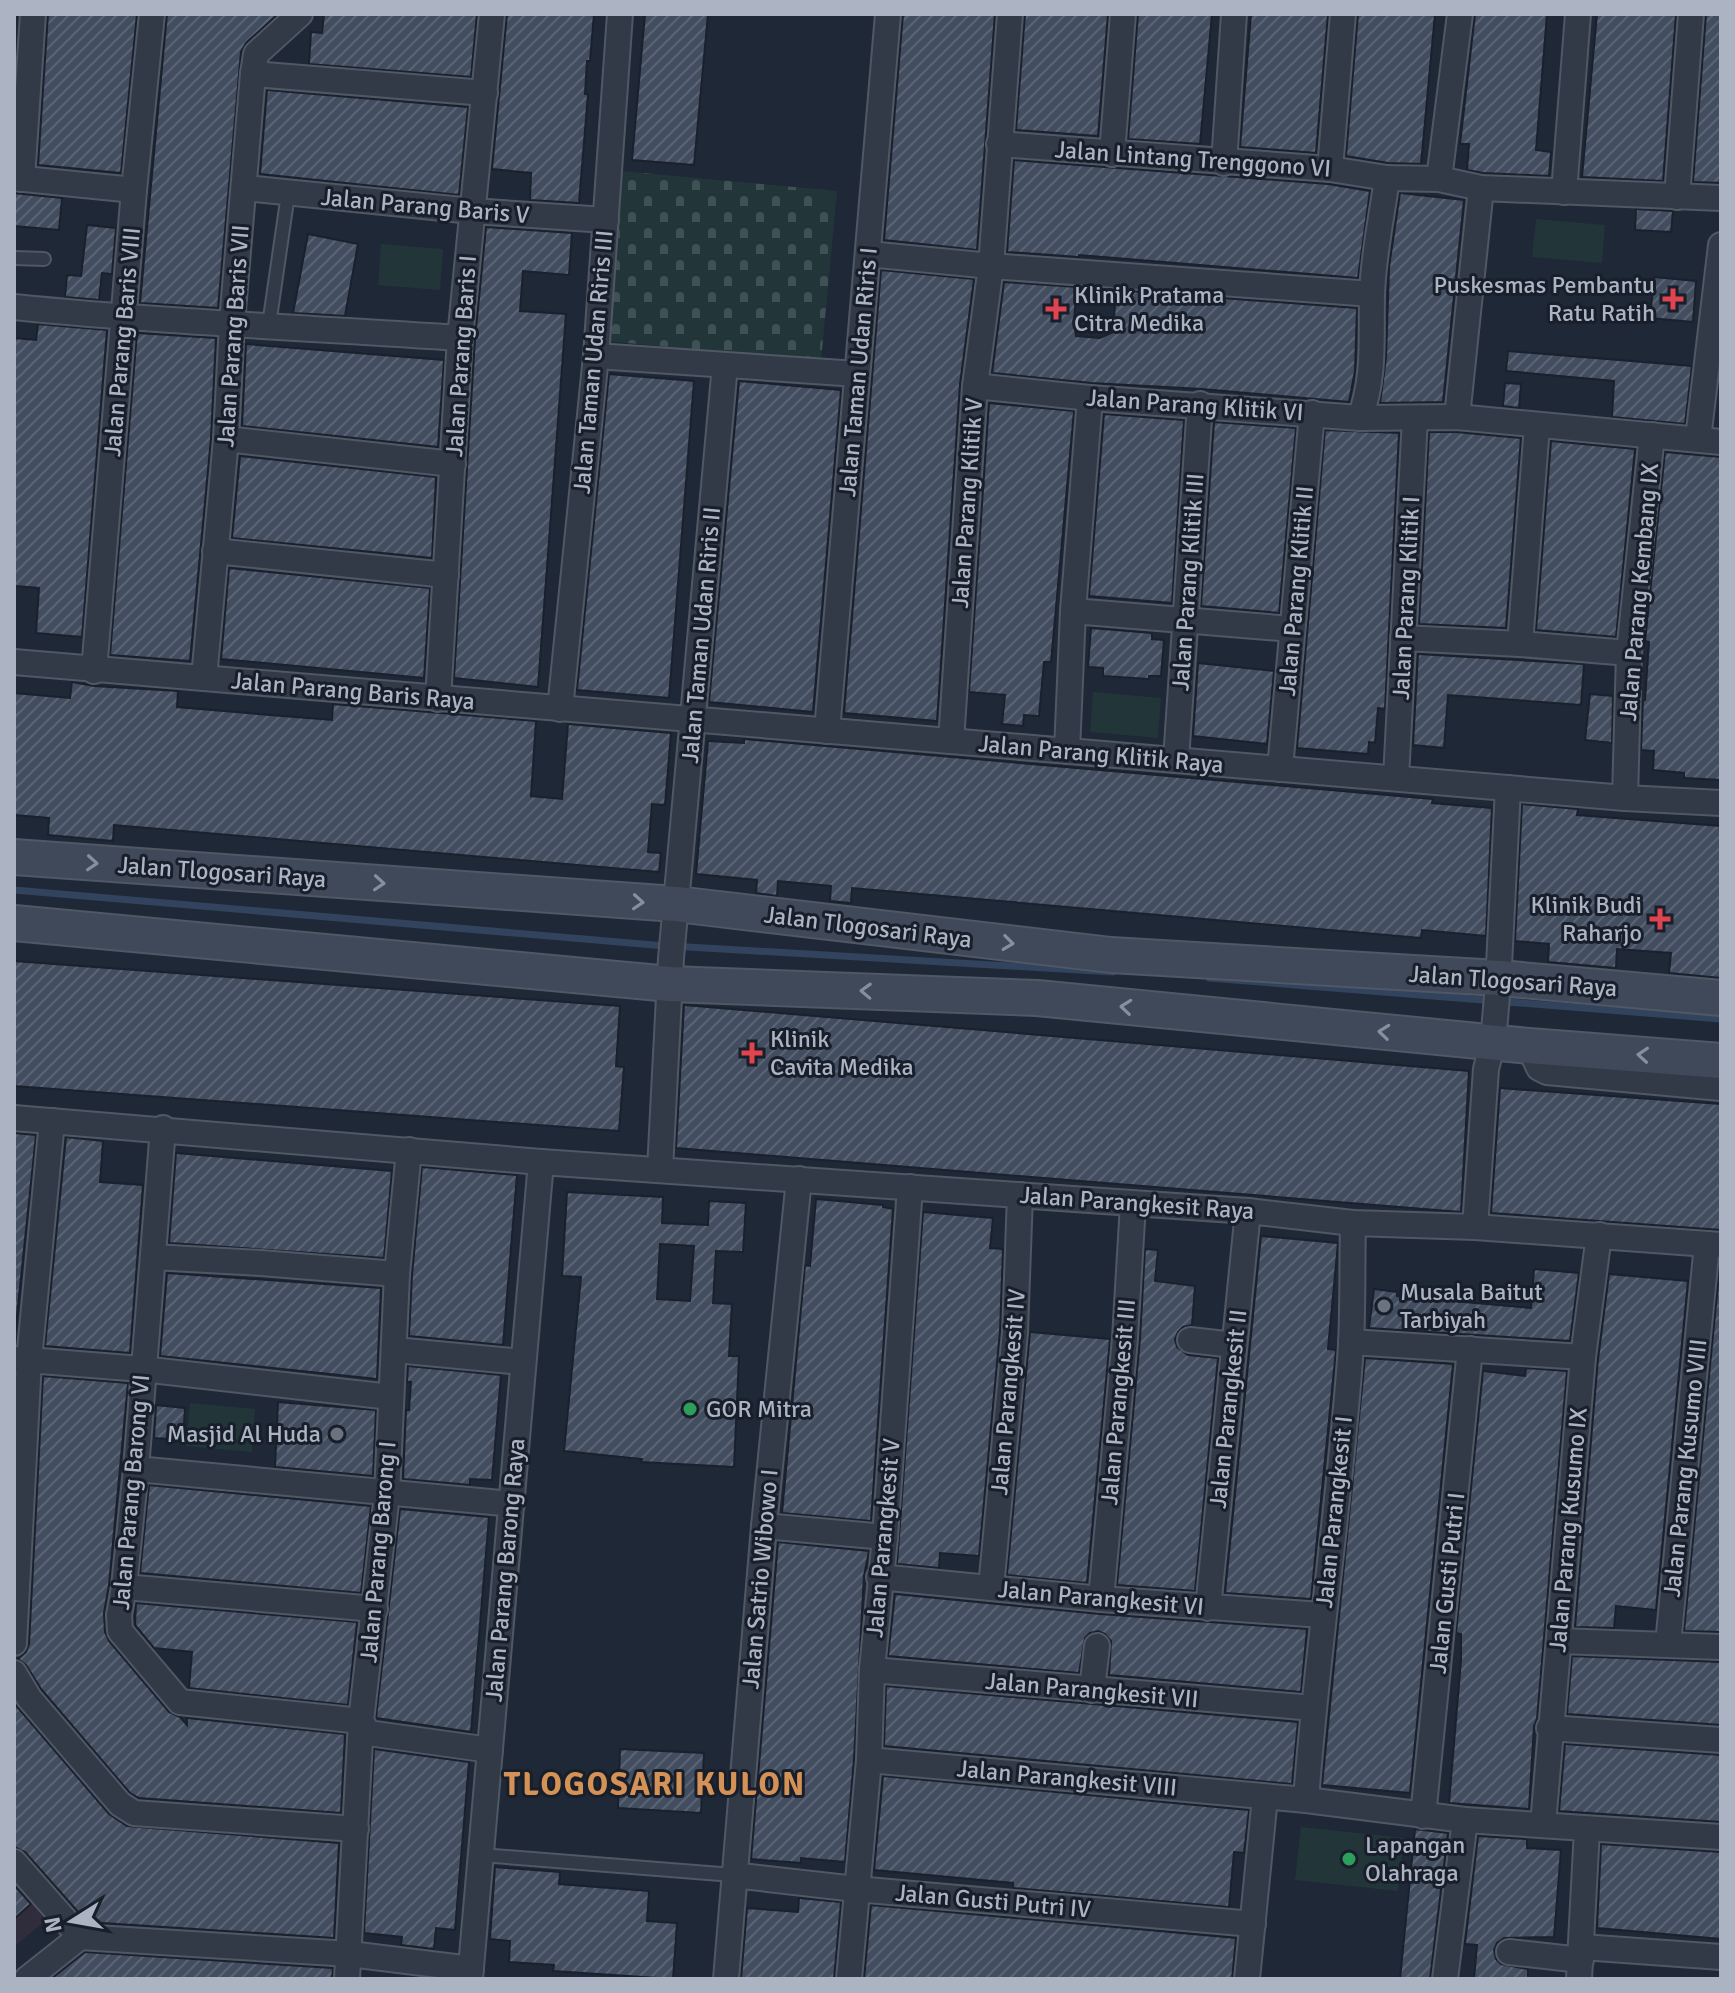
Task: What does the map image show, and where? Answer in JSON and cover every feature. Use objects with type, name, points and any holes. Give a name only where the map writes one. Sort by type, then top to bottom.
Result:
[{"type":"street","points":[[33,14],[18,179],[134,190]]},
{"type":"street","name":"Jalan Parang Baris VIII","points":[[94,671],[134,190],[152,14]]},
{"type":"street","name":"Jalan Parang Baris VII","points":[[204,678],[226,439],[232,322],[253,74],[256,54],[300,14]]},
{"type":"street","name":"Jalan Parang Baris I","points":[[438,699],[460,338],[492,14]]},
{"type":"street","name":"Jalan Taman Udan Riris III","points":[[560,709],[596,356],[620,14]]},
{"type":"street","name":"Jalan Taman Udan Riris I","points":[[827,731],[888,14]]},
{"type":"street","name":"Jalan Parang Klitik V","points":[[951,741],[975,386],[991,266],[1010,14]]},
{"type":"street","points":[[1112,154],[1123,14]]},
{"type":"street","points":[[1224,163],[1234,14]]},
{"type":"street","points":[[1330,169],[1343,14]]},
{"type":"street","points":[[1439,179],[1460,14]]},
{"type":"street","points":[[1564,192],[1578,14]]},
{"type":"street","points":[[1677,197],[1691,14]]},
{"type":"street","points":[[253,74],[485,93]]},
{"type":"street","name":"Jalan Lintang Trenggono VI","points":[[999,144],[1330,169],[1387,178],[1439,179],[1481,188],[1721,198]]},
{"type":"street","points":[[1360,418],[1369,395],[1373,353],[1372,294],[1387,178]]},
{"type":"street","name":"Jalan Parang Baris V","points":[[245,188],[472,211],[606,220]]},
{"type":"street","points":[[1457,417],[1481,188]]},
{"type":"street","points":[[1710,440],[1721,245]]},
{"type":"street","points":[[868,254],[1372,294]]},
{"type":"street","points":[[14,307],[124,318],[232,322],[460,338]]},
{"type":"street","points":[[596,356],[857,374]]},
{"type":"street","name":"Jalan Taman Udan Riris II","points":[[660,1170],[671,971],[725,365]]},
{"type":"street","name":"Jalan Parang Klitik VI","points":[[975,386],[1090,398],[1360,418],[1457,417],[1710,440]]},
{"type":"street","points":[[1067,751],[1073,611],[1090,398]]},
{"type":"street","name":"Jalan Parang Klitik III","points":[[1176,760],[1200,404]]},
{"type":"street","name":"Jalan Parang Klitik II","points":[[1280,769],[1312,413]]},
{"type":"street","name":"Jalan Parang Klitik I","points":[[1396,778],[1415,418]]},
{"type":"street","points":[[1520,644],[1537,426]]},
{"type":"street","name":"Jalan Parang Kembang IX","points":[[1625,798],[1629,653],[1652,435]]},
{"type":"street","points":[[226,439],[453,464]]},
{"type":"street","points":[[215,551],[446,575]]},
{"type":"street","points":[[1073,611],[1292,629]]},
{"type":"street","points":[[1403,638],[1629,653]]},
{"type":"street","name":"Jalan Parang Baris Raya","points":[[14,662],[693,720]]},
{"type":"street","name":"Jalan Parang Klitik Raya","points":[[693,720],[1625,798],[1721,803]]},
{"type":"street","points":[[1475,1227],[1486,1069],[1493,1039],[1498,982],[1508,788]]},
{"type":"street","name":"Jalan Tlogosari Raya","points":[[14,857],[676,910],[1111,955],[1721,998]]},
{"type":"street","points":[[14,923],[1037,998],[1493,1039],[1529,1046],[1721,1061]]},
{"type":"street","points":[[1529,1046],[1539,1068],[1547,1072],[1721,1088]]},
{"type":"street","points":[[14,1118],[163,1128],[541,1162],[799,1179]]},
{"type":"street","points":[[14,1643],[22,1359],[52,1121]]},
{"type":"street","name":"Jalan Parang Barong VI","points":[[163,1128],[120,1631],[180,1702],[361,1721],[368,1733],[490,1750]]},
{"type":"street","name":"Jalan Parang Barong I","points":[[347,1979],[361,1721],[387,1494],[397,1274],[409,1150]]},
{"type":"street","name":"Jalan Parang Barong Raya","points":[[471,1974],[541,1162]]},
{"type":"street","name":"Jalan Parangkesit Raya","points":[[799,1179],[1248,1211],[1353,1223],[1475,1227],[1714,1244]]},
{"type":"street","name":"Jalan Satrio Wibowo I","points":[[726,1979],[764,1526],[799,1179]]},
{"type":"street","name":"Jalan Parangkesit V","points":[[849,1979],[869,1760],[872,1670],[885,1537],[910,1187]]},
{"type":"street","name":"Jalan Parangkesit IV","points":[[991,1588],[1015,1332],[1020,1195]]},
{"type":"street","name":"Jalan Parangkesit III","points":[[1101,1599],[1125,1338],[1133,1204]]},
{"type":"street","name":"Jalan Parangkesit II","points":[[1208,1608],[1248,1211]]},
{"type":"street","name":"Jalan Parangkesit I","points":[[1306,1800],[1351,1342],[1353,1223]]},
{"type":"street","name":"Jalan Parang Kusumo IX","points":[[1543,1824],[1583,1357],[1599,1235]]},
{"type":"street","name":"Jalan Parang Kusumo VIII","points":[[1668,1644],[1714,1244]]},
{"type":"street","points":[[153,1257],[397,1274]]},
{"type":"street","points":[[1190,1340],[1234,1345]]},
{"type":"street","points":[[1351,1342],[1583,1357]]},
{"type":"street","name":"Jalan Gusti Putri I","points":[[1423,1816],[1470,1349]]},
{"type":"street","points":[[395,1350],[522,1362]]},
{"type":"street","points":[[22,1359],[391,1397]]},
{"type":"street","points":[[136,1469],[512,1504]]},
{"type":"street","points":[[764,1526],[885,1537]]},
{"type":"street","name":"Jalan Parangkesit VI","points":[[879,1577],[1101,1599],[1322,1615]]},
{"type":"street","points":[[124,1587],[375,1609]]},
{"type":"street","points":[[1560,1641],[1721,1647]]},
{"type":"street","points":[[1092,1690],[1097,1646]]},
{"type":"street","name":"Jalan Parangkesit VII","points":[[872,1670],[1313,1708]]},
{"type":"street","points":[[14,1673],[29,1698],[120,1804],[134,1813],[356,1829]]},
{"type":"street","points":[[1549,1728],[1721,1740]]},
{"type":"street","name":"Jalan Parangkesit VIII","points":[[869,1760],[1306,1800],[1465,1820],[1721,1837]]},
{"type":"street","points":[[1247,1979],[1265,1797]]},
{"type":"street","points":[[1445,1979],[1465,1820]]},
{"type":"street","points":[[1581,1962],[1587,1829]]},
{"type":"street","points":[[14,1862],[80,1937]]},
{"type":"street","name":"Jalan Gusti Putri IV","points":[[733,1875],[1253,1924]]},
{"type":"street","points":[[27,1979],[80,1937],[350,1954],[471,1974]]},
{"type":"street","points":[[1509,1952],[1581,1962],[1721,1957]]},
{"type":"lane","points":[[269,325],[288,194]]},
{"type":"lane","points":[[14,258],[44,259]]},
{"type":"lane","points":[[481,1855],[733,1875]]},
{"type":"shaded area","points":[[14,1881],[47,1919],[14,1947]]},
{"type":"green space","points":[[621,171],[837,191],[821,361],[606,341]]},
{"type":"green space","points":[[1536,219],[1605,225],[1602,263],[1532,257]]},
{"type":"green space","points":[[381,244],[443,249],[440,290],[378,285]]},
{"type":"green space","points":[[1093,692],[1161,698],[1158,738],[1090,732]]},
{"type":"green space","points":[[190,1403],[255,1409],[252,1452],[186,1446]]},
{"type":"green space","name":"Lapangan Olahraga","points":[[1301,1827],[1404,1838],[1398,1891],[1295,1880]]},
{"type":"building","points":[[48,14],[137,14],[121,173],[38,165]]},
{"type":"building","points":[[167,14],[278,14],[246,43],[241,52],[218,308],[140,303]]},
{"type":"building","points":[[324,14],[477,14],[471,77],[309,64],[311,32],[322,33]]},
{"type":"building","points":[[507,14],[594,14],[590,61],[587,61],[585,94],[588,94],[579,203],[530,200],[531,173],[492,169]]},
{"type":"building","points":[[645,14],[708,14],[694,165],[632,160]]},
{"type":"building","points":[[903,14],[995,14],[977,250],[884,240]]},
{"type":"building","points":[[1025,14],[1108,14],[1098,136],[1016,130]]},
{"type":"building","points":[[1138,14],[1212,14],[1200,144],[1128,139]]},
{"type":"building","points":[[1251,14],[1328,14],[1316,153],[1240,147]]},
{"type":"building","points":[[1358,14],[1435,14],[1421,164],[1388,163],[1346,156]]},
{"type":"building","points":[[1475,14],[1547,14],[1536,150],[1551,152],[1549,176],[1467,170],[1469,144],[1460,144]]},
{"type":"building","points":[[1597,14],[1676,14],[1663,181],[1582,177]]},
{"type":"building","points":[[1706,14],[1721,14],[1721,183],[1693,182]]},
{"type":"building","points":[[267,90],[468,107],[459,195],[260,174]]},
{"type":"building","points":[[1014,160],[1328,184],[1370,191],[1358,278],[1007,252]]},
{"type":"building","points":[[14,193],[62,198],[59,230],[14,226]]},
{"type":"building","points":[[1400,193],[1464,200],[1443,402],[1380,403],[1386,358],[1389,267]]},
{"type":"building","points":[[1636,209],[1673,211],[1671,232],[1635,230]]},
{"type":"building","points":[[87,225],[116,228],[112,274],[102,273],[99,300],[65,297],[67,275],[81,276]]},
{"type":"building","points":[[486,227],[572,233],[569,275],[523,271],[520,311],[566,314],[538,687],[454,678],[475,339]]},
{"type":"building","points":[[308,234],[358,244],[345,316],[293,313]]},
{"type":"building","points":[[881,270],[974,279],[960,384],[937,721],[844,713]]},
{"type":"building","name":"Puskesmas Pembantu Ratu Ratih","points":[[1654,277],[1696,281],[1693,322],[1650,318]]},
{"type":"building","points":[[1004,282],[1077,287],[1076,336],[1100,338],[1113,332],[1116,290],[1357,308],[1355,371],[1349,402],[992,373]]},
{"type":"building","points":[[38,324],[107,330],[82,637],[36,633],[39,588],[14,586],[14,338],[36,340]]},
{"type":"building","points":[[137,333],[216,338],[211,438],[190,661],[110,655]]},
{"type":"building","points":[[246,344],[444,360],[438,447],[242,426]]},
{"type":"building","points":[[1508,351],[1692,366],[1685,424],[1612,417],[1614,381],[1506,371]]},
{"type":"building","points":[[609,374],[694,381],[669,698],[577,690]]},
{"type":"building","points":[[739,381],[841,390],[813,712],[709,702]]},
{"type":"building","points":[[1505,383],[1521,384],[1519,408],[1503,406]]},
{"type":"building","points":[[989,403],[1074,411],[1051,662],[1044,662],[1039,716],[1024,715],[1023,726],[1002,724],[1005,695],[969,692]]},
{"type":"building","points":[[1104,414],[1184,420],[1172,603],[1089,596]]},
{"type":"building","points":[[1214,422],[1296,428],[1279,613],[1201,606]]},
{"type":"building","points":[[1325,430],[1399,433],[1385,709],[1378,708],[1375,743],[1369,742],[1368,754],[1297,748]]},
{"type":"building","points":[[1429,432],[1521,438],[1506,628],[1419,624]]},
{"type":"building","points":[[1551,441],[1635,449],[1616,637],[1536,630]]},
{"type":"building","points":[[1665,452],[1721,457],[1721,780],[1684,778],[1684,773],[1653,770],[1654,751],[1641,750],[1649,642],[1645,641]]},
{"type":"building","points":[[240,456],[436,477],[432,558],[232,538]]},
{"type":"building","points":[[229,568],[430,588],[424,678],[221,659]]},
{"type":"building","points":[[1091,628],[1152,633],[1152,639],[1164,640],[1161,676],[1149,676],[1149,679],[1103,676],[1103,668],[1088,667]]},
{"type":"building","points":[[1418,654],[1584,664],[1581,705],[1448,695],[1444,748],[1413,745]]},
{"type":"building","points":[[1198,663],[1274,671],[1267,744],[1193,736]]},
{"type":"building","points":[[72,682],[178,691],[177,707],[270,715],[332,720],[333,704],[536,721],[531,796],[562,799],[568,724],[671,733],[665,805],[652,804],[648,852],[661,853],[659,872],[114,825],[113,841],[48,835],[49,818],[14,815],[14,693],[70,698]]},
{"type":"building","points":[[1590,694],[1613,696],[1612,743],[1585,740]]},
{"type":"building","points":[[744,739],[1433,799],[1432,803],[1492,808],[1486,936],[1422,930],[1421,938],[852,888],[851,903],[830,901],[831,886],[778,881],[777,896],[756,893],[757,880],[696,874],[708,741],[744,743]]},
{"type":"building","points":[[1522,804],[1578,809],[1577,815],[1721,826],[1721,978],[1669,973],[1671,953],[1617,949],[1616,968],[1548,962],[1549,944],[1515,941]]},
{"type":"building","points":[[14,961],[620,1006],[616,1066],[624,1067],[619,1131],[14,1086]]},
{"type":"building","points":[[684,1005],[1469,1071],[1461,1212],[676,1148]]},
{"type":"building","points":[[1500,1088],[1721,1104],[1721,1230],[1491,1213]]},
{"type":"building","points":[[14,1133],[36,1135],[14,1344]]},
{"type":"building","points":[[66,1137],[103,1141],[100,1182],[143,1185],[130,1353],[45,1346]]},
{"type":"building","points":[[176,1153],[392,1171],[384,1258],[169,1243]]},
{"type":"building","points":[[422,1167],[517,1175],[503,1345],[409,1336]]},
{"type":"building","points":[[567,1192],[663,1197],[662,1223],[708,1225],[709,1201],[746,1203],[743,1252],[716,1251],[713,1303],[732,1304],[729,1356],[739,1356],[734,1467],[641,1462],[642,1459],[564,1451],[581,1277],[562,1276]],"holes":[[[660,1244],[694,1246],[690,1301],[657,1299]]]},
{"type":"building","points":[[816,1199],[883,1205],[893,1209],[871,1521],[782,1513],[805,1265],[810,1266]]},
{"type":"building","points":[[923,1212],[993,1218],[990,1248],[1003,1249],[1000,1331],[979,1556],[940,1553],[939,1568],[897,1564]]},
{"type":"building","points":[[1261,1236],[1338,1243],[1328,1349],[1336,1350],[1311,1599],[1225,1593]]},
{"type":"building","points":[[1145,1249],[1158,1250],[1155,1281],[1195,1286],[1192,1325],[1178,1332],[1175,1339],[1177,1347],[1188,1355],[1218,1358],[1195,1591],[1117,1585],[1140,1339]]},
{"type":"building","points":[[1534,1269],[1579,1273],[1570,1341],[1369,1328],[1374,1289],[1397,1292],[1397,1296],[1531,1308]]},
{"type":"building","points":[[167,1273],[381,1288],[377,1379],[160,1356]]},
{"type":"building","points":[[1609,1274],[1688,1281],[1656,1610],[1616,1606],[1614,1628],[1575,1627],[1598,1359]]},
{"type":"building","points":[[1718,1284],[1721,1284],[1721,1632],[1684,1631]]},
{"type":"building","points":[[1030,1332],[1110,1339],[1087,1583],[1007,1575]]},
{"type":"building","points":[[1365,1358],[1453,1364],[1410,1793],[1322,1785]]},
{"type":"building","points":[[408,1366],[501,1375],[492,1480],[470,1479],[470,1485],[403,1479],[406,1410],[409,1410],[411,1382],[407,1382]]},
{"type":"building","points":[[1526,1368],[1567,1371],[1529,1809],[1449,1803],[1461,1660],[1461,1634],[1456,1633],[1483,1371],[1525,1376]]},
{"type":"building","points":[[43,1376],[128,1383],[104,1613],[109,1641],[169,1712],[187,1725],[187,1718],[345,1734],[341,1813],[139,1798],[130,1793],[18,1659],[29,1644]]},
{"type":"building","points":[[278,1402],[376,1410],[373,1476],[275,1467]]},
{"type":"building","points":[[156,1405],[185,1408],[183,1440],[154,1438]]},
{"type":"building","points":[[149,1485],[371,1506],[361,1593],[140,1573]]},
{"type":"building","points":[[400,1509],[489,1517],[471,1732],[376,1718]]},
{"type":"building","points":[[778,1542],[869,1551],[864,1576],[845,1862],[801,1858],[801,1863],[751,1859]]},
{"type":"building","points":[[895,1594],[1100,1614],[1307,1629],[1301,1692],[1109,1675],[1111,1641],[1098,1631],[1085,1638],[1079,1673],[888,1656]]},
{"type":"building","points":[[136,1603],[357,1622],[348,1705],[189,1688],[192,1652],[154,1648],[135,1625]]},
{"type":"building","points":[[1572,1656],[1721,1662],[1721,1725],[1567,1714]]},
{"type":"building","points":[[886,1686],[1298,1722],[1292,1784],[884,1746]]},
{"type":"building","points":[[14,1703],[109,1814],[127,1826],[339,1843],[334,1938],[87,1922],[25,1852],[14,1847]]},
{"type":"building","points":[[1565,1744],[1721,1755],[1721,1822],[1559,1811]]},
{"type":"building","points":[[374,1749],[469,1762],[455,1930],[436,1928],[434,1949],[401,1945],[402,1937],[364,1933]]},
{"type":"building","points":[[620,1749],[704,1753],[701,1813],[618,1808]]},
{"type":"building","points":[[883,1776],[1249,1810],[1244,1853],[1234,1852],[1229,1907],[1013,1888],[1013,1883],[874,1870]]},
{"type":"building","points":[[1415,1829],[1448,1833],[1430,1979],[1400,1979]]},
{"type":"building","points":[[1478,1836],[1527,1839],[1527,1848],[1561,1850],[1554,1937],[1504,1938],[1494,1950],[1501,1964],[1528,1969],[1528,1979],[1474,1979],[1477,1945],[1465,1944]]},
{"type":"building","points":[[1601,1844],[1721,1852],[1721,1939],[1597,1928]]},
{"type":"building","points":[[495,1867],[560,1872],[559,1884],[649,1891],[647,1921],[677,1923],[673,1979],[553,1971],[554,1965],[509,1962],[510,1941],[490,1939]]},
{"type":"building","points":[[14,1885],[31,1904],[14,1919]]},
{"type":"building","points":[[799,1898],[841,1902],[834,1979],[741,1979],[747,1908],[798,1912]]},
{"type":"building","points":[[871,1905],[1236,1938],[1232,1979],[864,1979]]},
{"type":"building","points":[[85,1952],[333,1968],[332,1979],[51,1979]]},
{"type":"waterway","points":[[14,890],[654,945],[1113,972]]},
{"type":"waterway","points":[[1209,978],[1721,1019]]},
{"type":"place","name":"Puskesmas Pembantu Ratu Ratih","points":[[1673,299]]},
{"type":"place","name":"Klinik Pratama Citra Medika","points":[[1056,309]]},
{"type":"place","name":"Klinik Budi Raharjo","points":[[1660,919]]},
{"type":"place","name":"Klinik Cavita Medika","points":[[752,1053]]},
{"type":"place","name":"Musala Baitut Tarbiyah","points":[[1384,1306]]},
{"type":"place","name":"GOR Mitra","points":[[690,1409]]},
{"type":"place","name":"Masjid Al Huda","points":[[337,1434]]},
{"type":"place","name":"Lapangan Olahraga","points":[[1349,1859]]},
{"type":"district","name":"TLOGOSARI KULON","points":[[655,1784]]}]
